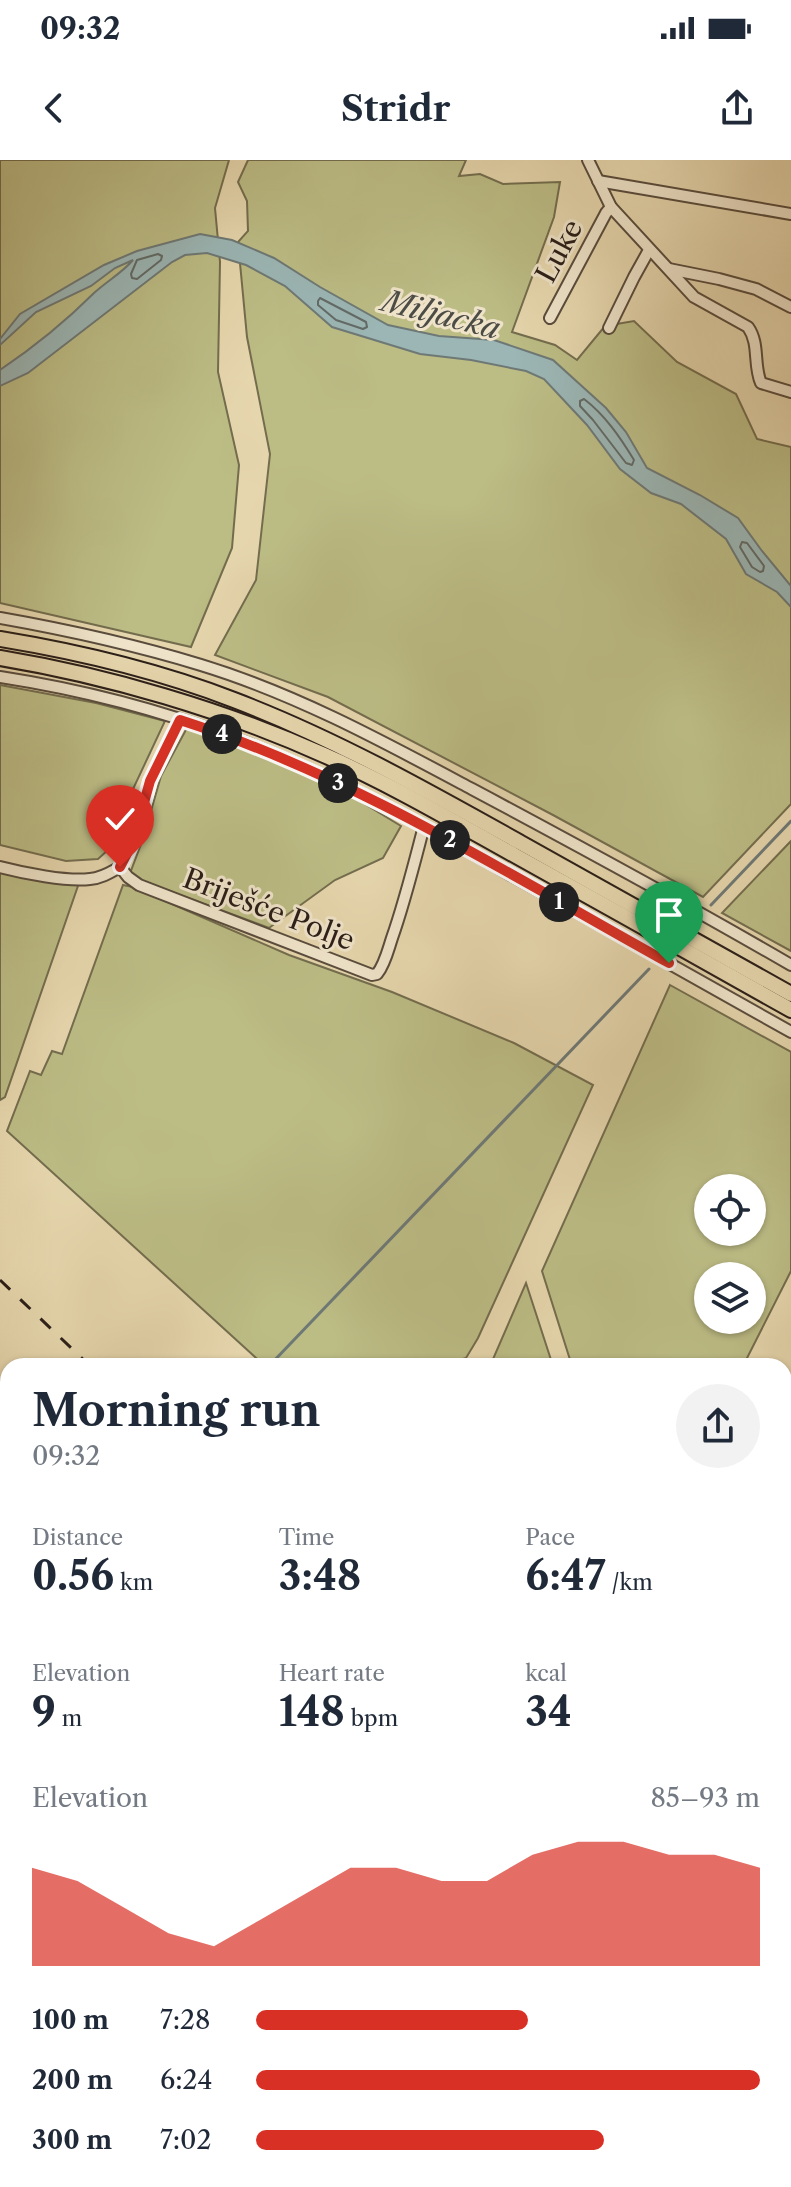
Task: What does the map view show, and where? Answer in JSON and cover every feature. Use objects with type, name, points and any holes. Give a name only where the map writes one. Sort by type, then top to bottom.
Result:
[{"type":"highway","points":[[0,639],[55,648],[158,674],[233,699],[316,734],[451,803],[791,994]]},
{"type":"highway","points":[[0,658],[125,686],[229,716],[325,755],[436,812],[791,1010]]},
{"type":"street","name":"Luke","points":[[588,160],[611,207],[649,250],[694,297],[748,327],[753,333],[761,383],[791,392]]},
{"type":"street","points":[[598,181],[791,214]]},
{"type":"street","name":"Luke","points":[[550,318],[611,207]]},
{"type":"street","points":[[609,328],[649,250]]},
{"type":"street","points":[[669,269],[756,289],[791,307]]},
{"type":"street","points":[[0,618],[97,637],[202,665],[316,708],[553,832],[791,965]]},
{"type":"street","points":[[0,677],[72,690],[180,720],[233,737],[289,761],[424,826],[791,1032]]},
{"type":"street","points":[[0,867],[84,880],[103,876],[120,867],[133,842],[150,781],[180,720]]},
{"type":"street","name":"Briješće Polje","points":[[120,867],[139,885],[372,975],[381,968],[393,935],[424,826]]},
{"type":"green space","points":[[0,160],[229,160],[215,208],[220,262],[218,372],[239,465],[232,548],[191,647],[0,603]]},
{"type":"green space","points":[[248,160],[466,160],[459,176],[480,174],[503,184],[560,182],[554,217],[512,332],[555,345],[577,360],[605,326],[634,321],[677,362],[736,394],[757,439],[791,447],[791,804],[703,897],[328,697],[215,655],[256,580],[270,454],[247,337],[238,242],[248,231],[247,201],[238,182]]},
{"type":"green space","points":[[0,685],[96,703],[165,721],[133,789],[119,840],[98,859],[66,861],[0,845]]},
{"type":"green space","points":[[188,726],[330,783],[401,826],[383,858],[335,880],[269,928],[129,876],[161,776]]},
{"type":"green space","points":[[791,841],[791,951],[722,913]]},
{"type":"green space","points":[[0,863],[80,880],[5,1097],[0,1100]]},
{"type":"green space","points":[[123,885],[289,955],[392,992],[514,1043],[593,1085],[478,1338],[466,1358],[256,1358],[7,1131],[30,1071],[41,1075],[52,1051],[62,1054]]},
{"type":"green space","points":[[670,985],[791,1052],[791,1271],[766,1320],[766,1262],[694,1262],[694,1334],[759,1334],[747,1358],[569,1358],[542,1271]]},
{"type":"green space","points":[[526,1283],[550,1358],[493,1358]]},
{"type":"water","points":[[200,234],[232,240],[274,258],[388,325],[439,336],[494,340],[553,360],[606,408],[626,432],[647,468],[738,518],[791,586],[791,607],[777,592],[746,574],[726,539],[681,504],[651,493],[620,469],[587,425],[544,379],[526,371],[420,354],[332,327],[285,286],[246,265],[207,253],[185,255],[172,262],[28,373],[0,386],[0,370],[49,334],[133,260],[115,268],[91,286],[36,312],[0,345],[0,339],[20,314],[104,265],[137,251]]},
{"type":"waterway","points":[[711,905],[791,821]]},
{"type":"waterway","points":[[277,1358],[649,969]]},
{"type":"railway","points":[[0,1280],[82,1358]]},
{"type":"route","points":[[120,867],[133,842],[150,781],[180,720],[233,737],[352,790],[424,826],[669,963]]},
{"type":"water label","name":"Miljacka","points":[[441,315]]}]
